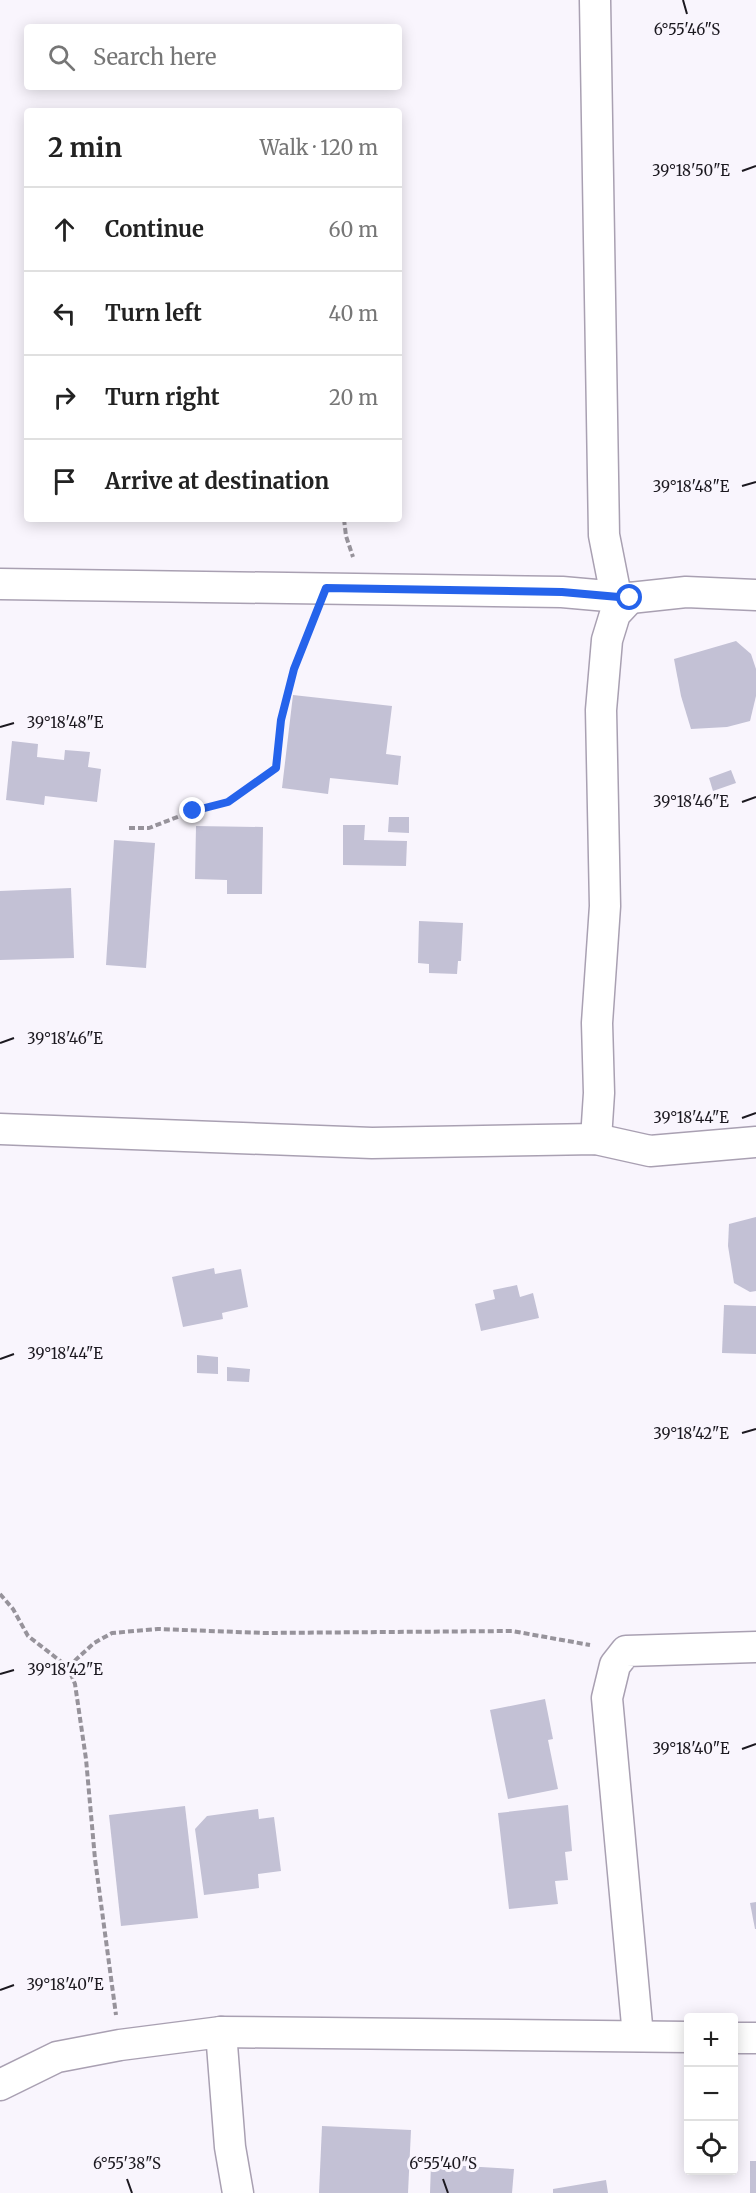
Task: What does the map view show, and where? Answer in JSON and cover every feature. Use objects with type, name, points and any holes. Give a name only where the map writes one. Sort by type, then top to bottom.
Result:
[{"type":"street","points":[[595,0],[604,535],[623,597],[607,640],[601,710],[605,906],[597,1023],[599,1092],[596,1139]]},
{"type":"street","points":[[0,584],[562,592],[623,597],[686,592],[756,595]]},
{"type":"street","points":[[0,1129],[372,1143],[596,1139],[650,1152],[756,1142]]},
{"type":"street","points":[[638,2036],[607,1698],[615,1665],[626,1651],[756,1647]]},
{"type":"street","points":[[221,2032],[230,2147],[238,2193]]},
{"type":"street","points":[[0,2085],[57,2057],[120,2045],[221,2032],[684,2037]]},
{"type":"street","points":[[738,2038],[756,2038]]},
{"type":"path","points":[[129,828],[149,828],[193,811],[228,802],[276,768],[281,720],[294,669],[326,588]]},
{"type":"path","points":[[0,1594],[13,1609],[28,1636],[68,1667],[75,1684],[120,2045]]},
{"type":"path","points":[[68,1667],[94,1642],[112,1633],[158,1629],[264,1633],[512,1631],[626,1651]]},
{"type":"building","points":[[736,641],[751,654],[756,669],[756,696],[750,721],[727,727],[691,729],[681,696],[674,659]]},
{"type":"building","points":[[293,695],[392,706],[386,754],[401,756],[398,785],[330,778],[328,794],[282,788]]},
{"type":"building","points":[[12,741],[38,744],[37,757],[64,760],[65,750],[90,752],[88,767],[101,769],[97,802],[45,796],[44,805],[6,800]]},
{"type":"building","points":[[731,770],[736,783],[713,791],[709,778]]},
{"type":"building","points":[[389,817],[409,817],[409,833],[388,832]]},
{"type":"building","points":[[343,825],[365,825],[364,840],[407,841],[406,866],[343,865]]},
{"type":"building","points":[[196,826],[263,827],[262,894],[227,894],[227,880],[195,879]]},
{"type":"building","points":[[114,840],[155,843],[146,968],[106,965]]},
{"type":"building","points":[[71,888],[74,958],[0,960],[0,891]]},
{"type":"building","points":[[419,921],[463,923],[461,961],[458,961],[457,974],[429,973],[429,964],[418,963]]},
{"type":"building","points":[[756,1217],[756,1291],[750,1292],[734,1283],[728,1246],[729,1224]]},
{"type":"building","points":[[214,1268],[215,1274],[241,1269],[248,1307],[222,1313],[223,1319],[183,1327],[172,1277]]},
{"type":"building","points":[[517,1285],[520,1297],[533,1293],[539,1318],[481,1331],[475,1304],[495,1299],[493,1290]]},
{"type":"building","points":[[724,1305],[756,1306],[756,1354],[722,1353]]},
{"type":"building","points":[[197,1355],[218,1357],[218,1374],[197,1373]]},
{"type":"building","points":[[227,1367],[250,1369],[249,1382],[227,1381]]},
{"type":"building","points":[[545,1699],[553,1739],[548,1740],[558,1789],[508,1799],[490,1710]]},
{"type":"building","points":[[568,1805],[572,1851],[565,1852],[568,1880],[555,1881],[558,1904],[509,1909],[498,1813]]},
{"type":"building","points":[[185,1806],[198,1918],[121,1926],[109,1815]]},
{"type":"building","points":[[258,1809],[259,1819],[274,1817],[281,1871],[258,1874],[259,1888],[204,1895],[195,1829],[207,1816]]},
{"type":"building","points":[[756,1902],[756,1929],[755,1929],[750,1903]]},
{"type":"building","points":[[322,2126],[411,2130],[408,2193],[319,2193]]},
{"type":"building","points":[[750,2161],[756,2161],[756,2193],[750,2193]]},
{"type":"building","points":[[431,2164],[514,2169],[512,2193],[430,2193]]},
{"type":"building","points":[[606,2180],[608,2193],[553,2193],[553,2189]]},
{"type":"route","points":[[193,811],[228,802],[276,768],[281,720],[294,669],[326,588],[562,592],[630,598]]}]
